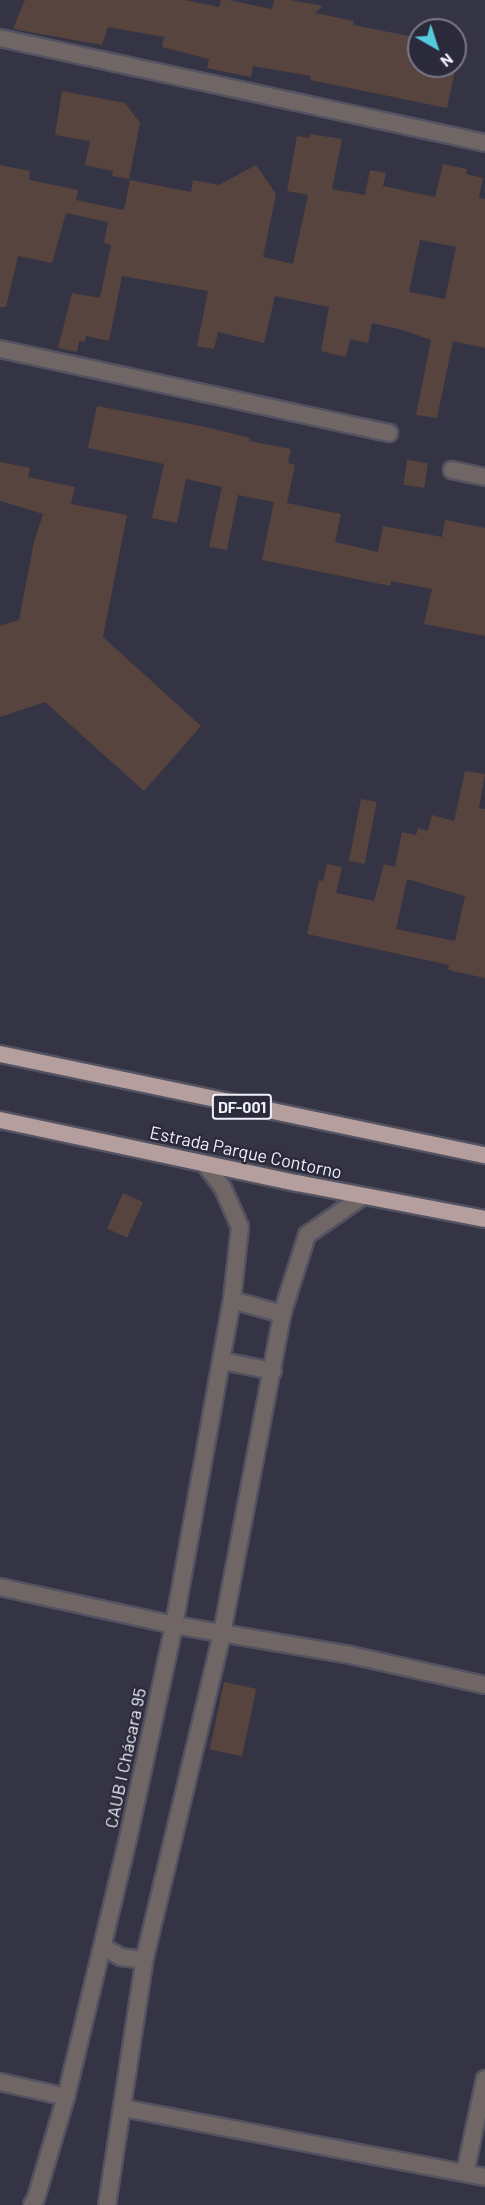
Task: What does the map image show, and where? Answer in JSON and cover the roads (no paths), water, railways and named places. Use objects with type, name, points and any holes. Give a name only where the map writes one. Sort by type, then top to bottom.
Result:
[{"type":"highway","name":"DF-001","points":[[0,1054],[485,1155]]},
{"type":"highway","name":"Estrada Parque Contorno","points":[[0,1120],[205,1164],[485,1219]]},
{"type":"street","points":[[0,38],[485,143]]},
{"type":"street","points":[[0,349],[389,433]]},
{"type":"street","points":[[452,470],[485,477]]},
{"type":"street","name":"CAUB I Chácara 95","points":[[32,2205],[66,2097],[103,1947],[174,1625],[222,1361],[240,1227],[223,1188],[205,1164]]},
{"type":"street","points":[[107,2205],[145,1957],[222,1633],[282,1314],[307,1235],[321,1222],[363,1196]]},
{"type":"street","points":[[232,1300],[282,1314]]},
{"type":"street","points":[[222,1361],[273,1371]]},
{"type":"street","points":[[0,1587],[174,1625],[346,1654],[485,1685]]},
{"type":"street","points":[[103,1947],[121,1957],[136,1959],[145,1957]]},
{"type":"street","points":[[465,2173],[485,2079]]},
{"type":"street","points":[[0,2082],[66,2097]]},
{"type":"street","points":[[123,2108],[485,2177]]}]
